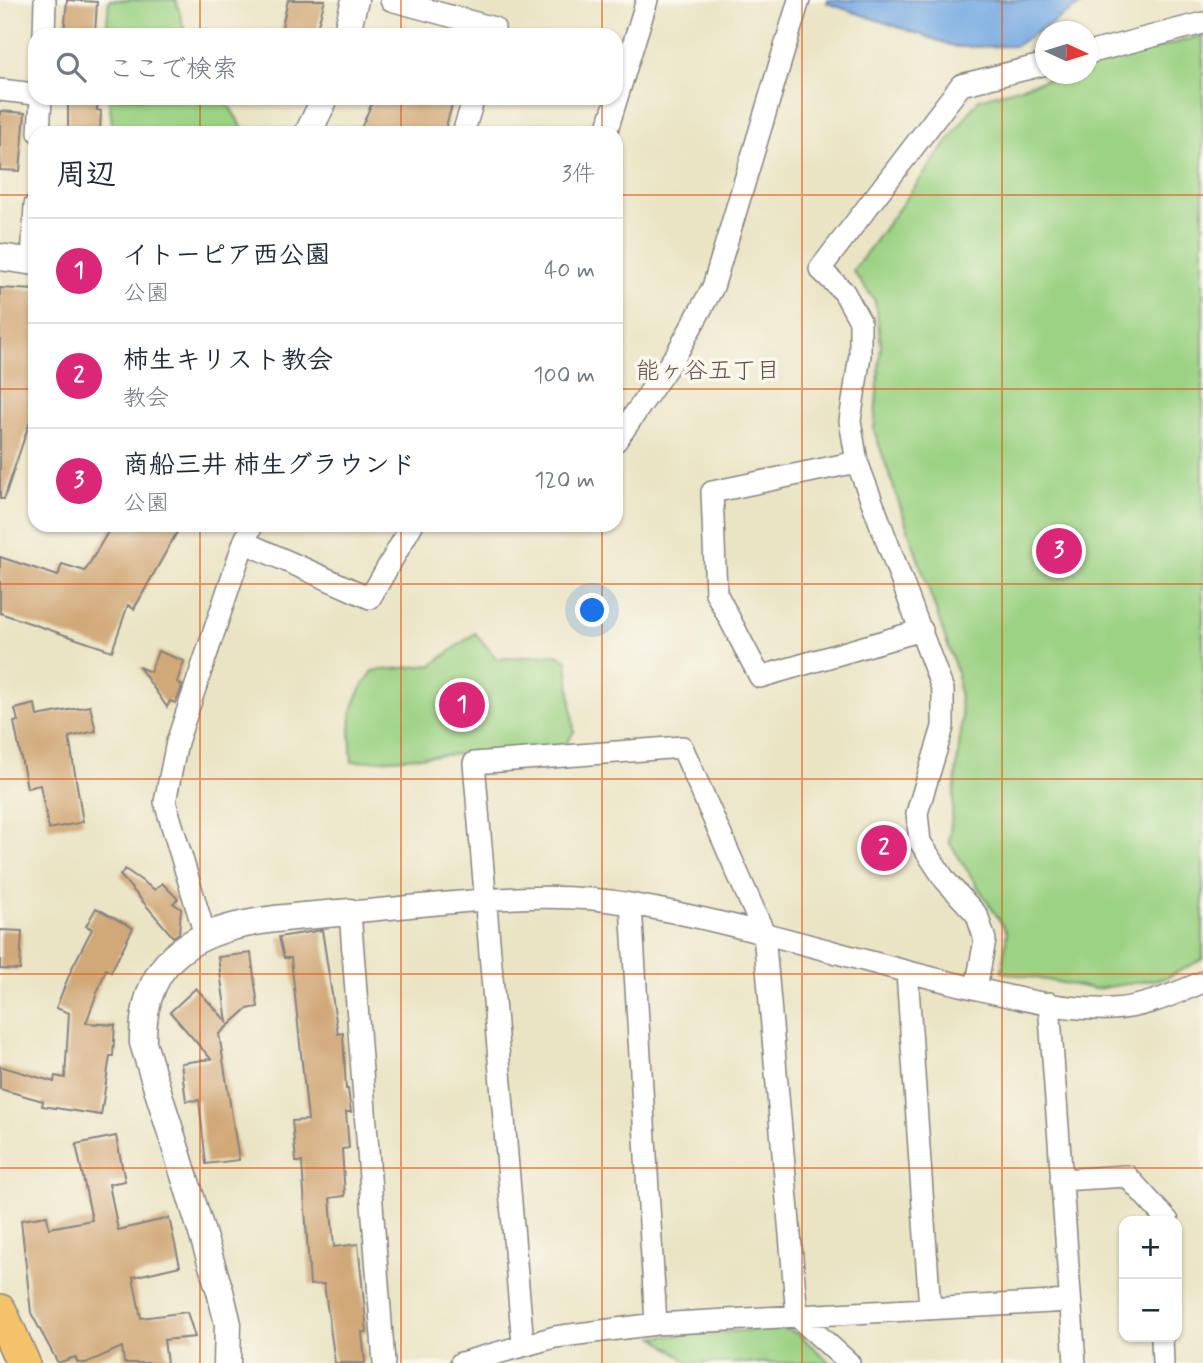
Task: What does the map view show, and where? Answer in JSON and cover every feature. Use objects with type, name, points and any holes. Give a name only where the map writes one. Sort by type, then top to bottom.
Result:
[{"type":"main road","points":[[0,1311],[23,1363]]},
{"type":"street","points":[[44,28],[46,0]]},
{"type":"street","points":[[348,28],[355,0]]},
{"type":"street","points":[[391,0],[494,28]]},
{"type":"street","points":[[623,78],[647,0]]},
{"type":"street","points":[[623,431],[677,353],[713,287],[799,0]]},
{"type":"street","points":[[1098,50],[1203,23]]},
{"type":"street","points":[[976,988],[985,940],[977,915],[945,880],[920,842],[917,813],[943,727],[943,690],[857,462],[850,421],[860,355],[860,321],[844,292],[820,269],[961,85],[1035,66]]},
{"type":"street","points":[[0,90],[28,93]]},
{"type":"street","points":[[39,126],[41,105]]},
{"type":"street","points":[[311,126],[322,105]]},
{"type":"street","points":[[465,126],[472,105]]},
{"type":"street","points":[[608,126],[615,105]]},
{"type":"street","points":[[0,257],[28,260]]},
{"type":"street","points":[[857,462],[712,492],[716,593],[760,677],[922,629]]},
{"type":"street","points":[[205,935],[165,802],[177,742],[248,534],[370,598],[408,532]]},
{"type":"street","points":[[523,1345],[474,763],[682,747],[764,933],[797,1316],[849,1363]]},
{"type":"street","points":[[227,1363],[228,1324],[220,1291],[143,1043],[143,1018],[155,979],[183,948],[205,935],[258,921],[485,901],[583,897],[631,904],[764,933],[907,972],[1049,1003],[1112,1009],[1159,1000],[1203,982]]},
{"type":"street","points":[[631,904],[656,1324]]},
{"type":"street","points":[[350,912],[384,1363]]},
{"type":"street","points":[[907,972],[930,1309]]},
{"type":"street","points":[[1049,1003],[1075,1363]]},
{"type":"street","points":[[1061,1180],[1127,1176],[1163,1216]]},
{"type":"street","points":[[461,1363],[555,1337],[656,1324],[1069,1301]]},
{"type":"street","points":[[1162,1342],[1163,1363]]},
{"type":"green space","points":[[109,0],[176,0],[184,28],[107,28]]},
{"type":"green space","points":[[1203,35],[1203,959],[1166,978],[1095,989],[1002,972],[1007,932],[949,842],[962,719],[957,672],[874,430],[881,344],[875,301],[853,271],[979,99],[1035,83],[1098,84],[1098,65]]},
{"type":"green space","points":[[110,105],[228,105],[242,126],[112,126]]},
{"type":"green space","points":[[475,633],[497,659],[557,654],[567,660],[574,732],[564,746],[352,762],[350,723],[354,704],[373,671],[432,665]]},
{"type":"green space","points":[[780,1328],[797,1333],[831,1363],[689,1363],[655,1337]]},
{"type":"water","points":[[828,0],[1088,0],[1055,21],[1035,21],[1035,33],[1015,46],[957,47],[827,3]]},
{"type":"building","points":[[67,0],[97,2],[95,28],[65,28]]},
{"type":"building","points":[[288,0],[325,0],[317,28],[282,28]]},
{"type":"building","points":[[68,105],[97,105],[97,110],[101,111],[100,126],[68,126]]},
{"type":"building","points":[[371,105],[452,105],[446,126],[362,126]]},
{"type":"building","points":[[0,111],[25,113],[20,171],[0,170]]},
{"type":"building","points":[[0,288],[28,290],[28,427],[4,499],[0,499]]},
{"type":"building","points":[[108,532],[177,532],[134,609],[128,605],[112,651],[0,613],[0,557],[58,576],[62,564],[85,571]]},
{"type":"building","points":[[158,651],[184,661],[177,682],[182,685],[180,693],[175,703],[170,701],[167,707],[139,667],[150,672]]},
{"type":"building","points":[[35,704],[37,716],[90,706],[96,731],[69,737],[83,822],[49,829],[40,785],[27,788],[14,722],[18,721],[15,709]]},
{"type":"building","points":[[125,869],[155,890],[162,883],[178,899],[173,903],[181,909],[179,933],[173,937],[120,875]]},
{"type":"building","points":[[96,908],[133,928],[111,972],[106,969],[86,1023],[115,1025],[113,1056],[110,1056],[101,1115],[42,1106],[43,1101],[0,1089],[0,1066],[54,1082],[55,1076],[65,1078],[69,1013],[56,1008],[92,929],[86,926]]},
{"type":"building","points":[[0,930],[22,931],[20,970],[0,969]]},
{"type":"building","points":[[322,930],[338,1034],[343,1033],[346,1089],[351,1112],[346,1112],[349,1148],[342,1149],[345,1196],[330,1198],[334,1247],[358,1244],[367,1332],[362,1332],[365,1363],[335,1363],[324,1284],[310,1285],[302,1162],[296,1162],[292,1121],[308,1120],[291,958],[284,958],[279,937]]},
{"type":"building","points":[[251,953],[258,1007],[247,1009],[219,1034],[239,1160],[206,1164],[199,1100],[186,1101],[181,1063],[211,1059],[170,1012],[196,988],[227,1022],[218,957]]},
{"type":"building","points":[[116,1136],[125,1181],[109,1184],[118,1230],[169,1218],[180,1266],[133,1277],[141,1318],[187,1312],[195,1337],[164,1340],[167,1363],[124,1363],[122,1347],[86,1363],[78,1363],[75,1357],[58,1363],[31,1313],[21,1220],[47,1216],[49,1228],[92,1220],[76,1144]]},
{"type":"place","name":"商船三井 柿生グラウンド","points":[[1059,551]]},
{"type":"place","name":"イトーピア西公園","points":[[462,705]]},
{"type":"place","name":"柿生キリスト教会","points":[[884,848]]},
{"type":"district","name":"能ヶ谷五丁目","points":[[708,370]]}]
